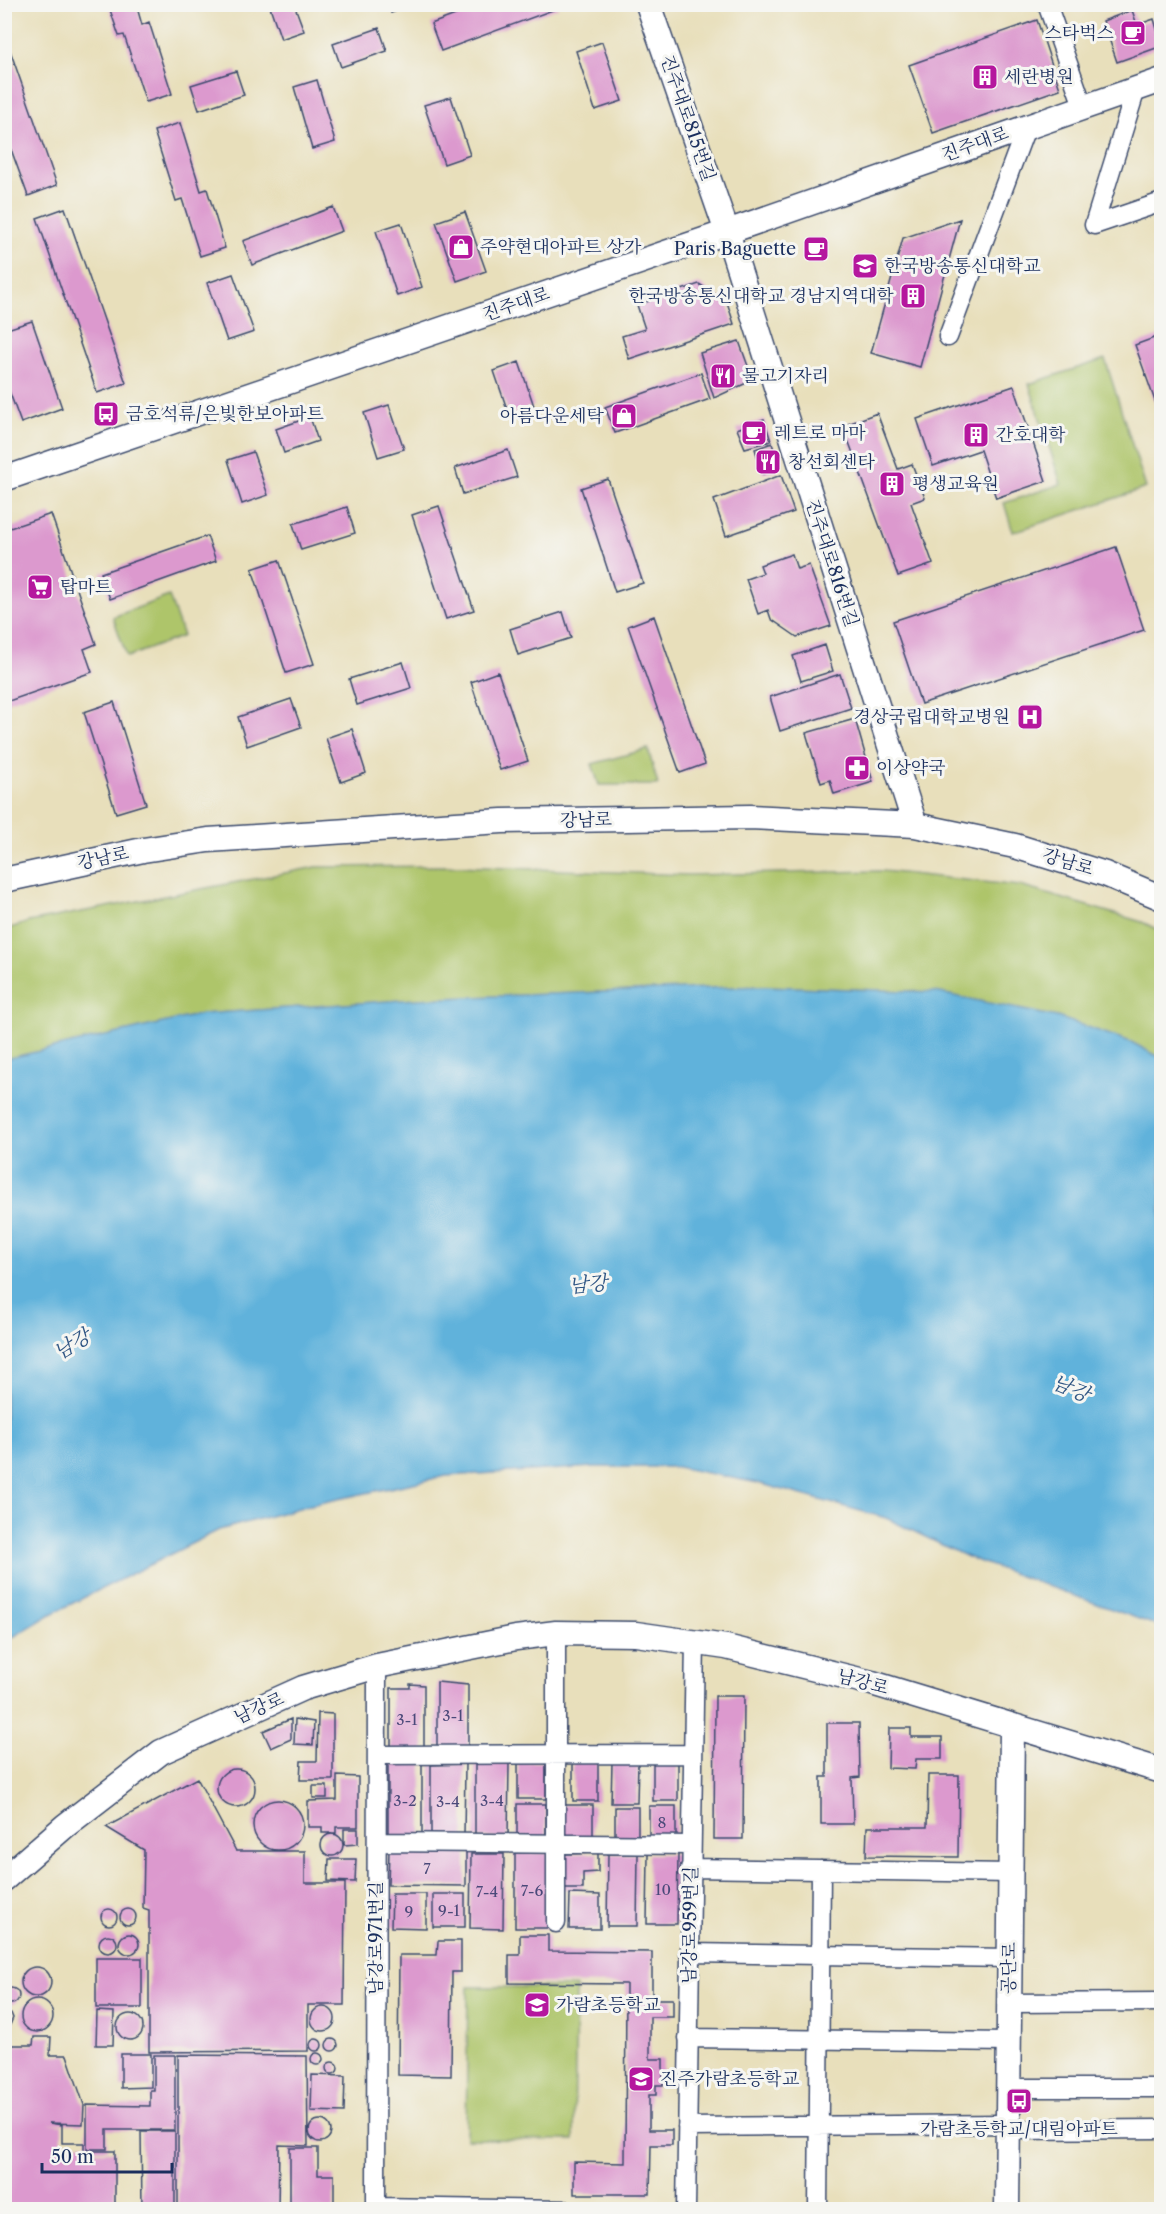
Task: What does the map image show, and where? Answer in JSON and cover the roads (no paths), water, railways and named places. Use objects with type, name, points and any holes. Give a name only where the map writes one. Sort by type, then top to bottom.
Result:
[{"type":"street","name":"진주대로815번길","points":[[648,4],[727,232]]},
{"type":"street","points":[[1047,4],[1083,106]]},
{"type":"street","name":"진주대로","points":[[4,479],[727,232],[1027,125],[1161,80]]},
{"type":"street","points":[[1136,89],[1094,225],[1161,202]]},
{"type":"street","name":"진주대로","points":[[948,337],[1027,125]]},
{"type":"street","name":"진주대로816번길","points":[[727,232],[915,825]]},
{"type":"street","name":"강남로","points":[[4,880],[143,850],[207,840],[502,821],[750,817],[915,825],[1015,846],[1104,874],[1161,898]]},
{"type":"street","points":[[556,1633],[556,1923]]},
{"type":"street","name":"남강로","points":[[4,1879],[65,1826],[161,1752],[303,1688],[377,1666],[516,1638],[556,1633],[636,1634],[695,1640],[872,1683],[1161,1771]]},
{"type":"street","name":"남강로959번길","points":[[686,2210],[695,1640]]},
{"type":"street","name":"남강로971번길","points":[[376,2208],[377,1666]]},
{"type":"street","name":"공단로","points":[[1007,2210],[1012,1727]]},
{"type":"street","points":[[377,1755],[692,1754]]},
{"type":"street","points":[[376,1842],[691,1845]]},
{"type":"street","points":[[690,1868],[1010,1873]]},
{"type":"street","points":[[818,2210],[821,1870]]},
{"type":"street","points":[[689,1953],[1009,1958]]},
{"type":"street","points":[[1008,2003],[1161,2002]]},
{"type":"street","points":[[688,2038],[1008,2042]]},
{"type":"street","points":[[1007,2088],[1161,2088]]},
{"type":"street","points":[[687,2127],[1161,2129]]},
{"type":"street","points":[[376,2208],[564,2210]]},
{"type":"water","name":"남강","points":[[764,986],[935,992],[1057,1017],[1131,1042],[1161,1058],[1161,1627],[967,1557],[886,1518],[758,1483],[677,1467],[595,1467],[446,1476],[310,1505],[219,1530],[51,1614],[5,1642],[5,1059],[202,1014],[417,999]]},
{"type":"place","name":"스타벅스","points":[[1133,33]]},
{"type":"place","name":"세란병원","points":[[985,77]]},
{"type":"place","name":"주약현대아파트 상가","points":[[461,247]]},
{"type":"place","name":"Paris Baguette","points":[[816,249]]},
{"type":"place","name":"한국방송통신대학교","points":[[865,266]]},
{"type":"place","name":"한국방송통신대학교 경남지역대학","points":[[913,296]]},
{"type":"place","name":"물고기자리","points":[[723,376]]},
{"type":"place","name":"금호석류/은빛한보아파트","points":[[106,414]]},
{"type":"place","name":"아름다운세탁","points":[[624,416]]},
{"type":"place","name":"레트로 마마","points":[[754,433]]},
{"type":"place","name":"간호대학","points":[[976,435]]},
{"type":"place","name":"창선회센타","points":[[768,462]]},
{"type":"place","name":"평생교육원","points":[[892,484]]},
{"type":"place","name":"탑마트","points":[[40,587]]},
{"type":"place","name":"경상국립대학교병원","points":[[1030,717]]},
{"type":"place","name":"이상약국","points":[[857,768]]},
{"type":"place","name":"가람초등학교","points":[[537,2005]]},
{"type":"place","name":"진주가람초등학교","points":[[641,2079]]},
{"type":"place","name":"가람초등학교/대림아파트","points":[[1019,2101]]}]
